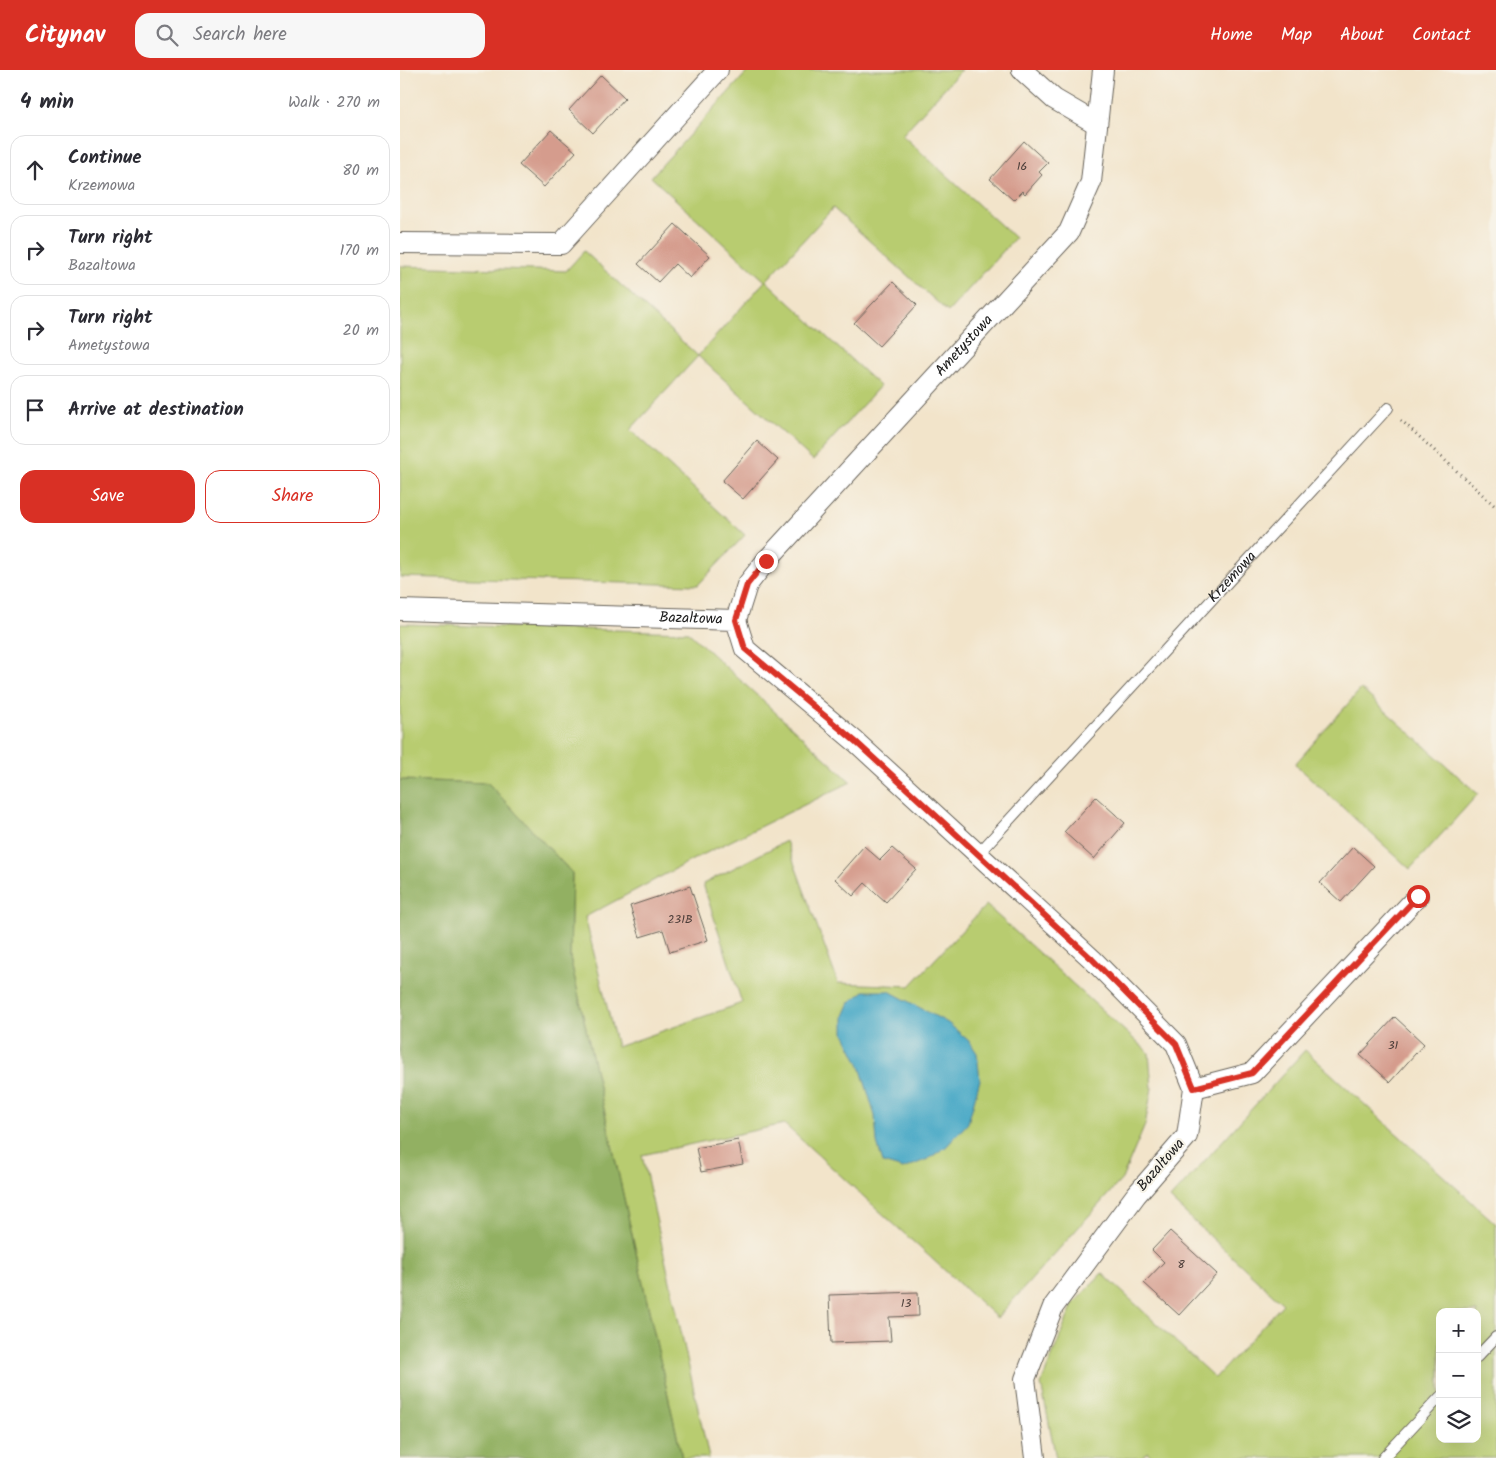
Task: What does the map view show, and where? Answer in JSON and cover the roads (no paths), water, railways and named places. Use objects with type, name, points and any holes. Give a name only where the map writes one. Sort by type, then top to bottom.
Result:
[{"type":"street","points":[[400,243],[560,244],[718,70]]},
{"type":"street","points":[[1022,70],[1054,99],[1097,124]]},
{"type":"street","name":"Ametystowa","points":[[736,620],[747,585],[766,561],[1069,232],[1091,182],[1103,70]]},
{"type":"street","name":"Bazaltowa","points":[[400,610],[736,620],[745,649],[856,742],[1092,959],[1176,1044],[1194,1088],[1187,1136],[1136,1195],[1053,1307],[1025,1379],[1036,1458]]},
{"type":"street","points":[[1194,1088],[1252,1073],[1418,896]]},
{"type":"lane","name":"Krzemowa","points":[[978,854],[1388,408]]},
{"type":"lane","points":[[1481,1353],[1496,1337]]},
{"type":"lane","points":[[1383,1458],[1439,1398]]},
{"type":"water","points":[[864,991],[889,991],[948,1023],[969,1041],[977,1053],[980,1080],[968,1123],[946,1147],[928,1159],[903,1169],[883,1163],[877,1143],[875,1116],[859,1063],[844,1033],[844,1016],[850,1002]]}]
